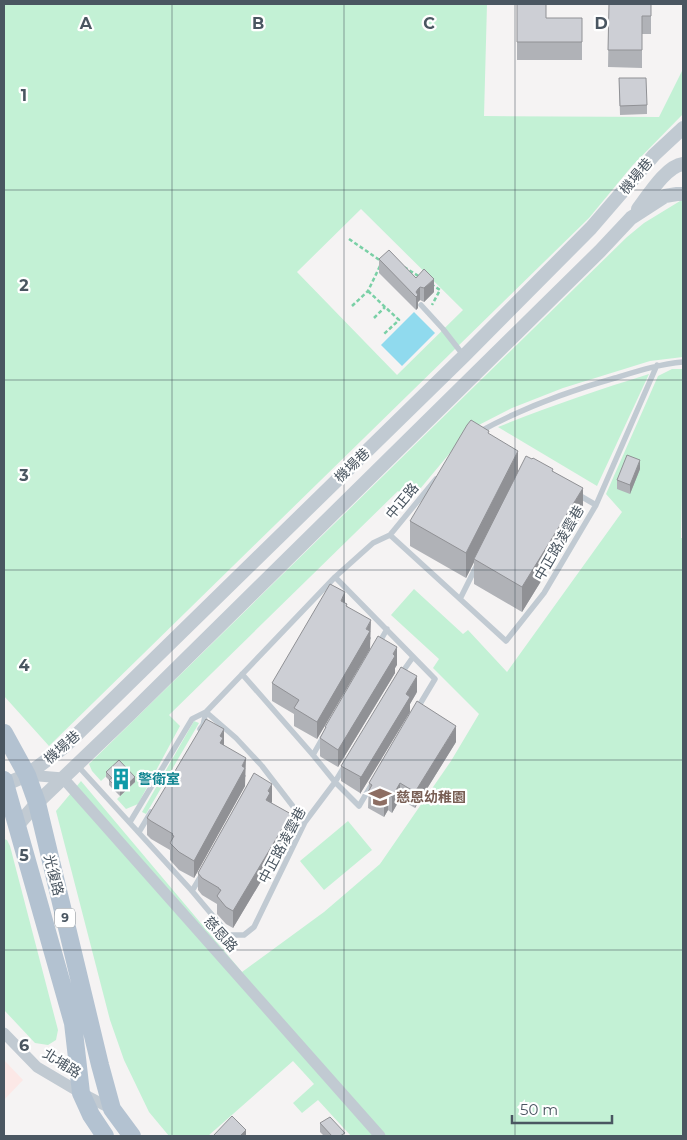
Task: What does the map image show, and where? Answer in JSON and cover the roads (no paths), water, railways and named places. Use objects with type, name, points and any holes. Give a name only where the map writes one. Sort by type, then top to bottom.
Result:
[{"type":"main road","name":"光復路","points":[[4,733],[27,776],[36,803],[112,1109]]},
{"type":"main road","name":"光復路","points":[[5,782],[11,824],[73,1023],[81,1093]]},
{"type":"main road","name":"9","points":[[81,1093],[91,1116],[105,1136]]},
{"type":"main road","name":"9","points":[[112,1109],[132,1136]]},
{"type":"street","name":"機場巷","points":[[5,782],[27,776],[64,748],[464,356],[591,228],[654,155],[683,128]]},
{"type":"street","name":"機場巷","points":[[11,824],[63,778],[130,713],[600,251],[631,218],[663,176],[680,164],[683,164]]},
{"type":"street","name":"機場巷","points":[[631,218],[665,196],[683,194]]},
{"type":"street","points":[[115,697],[130,713]]},
{"type":"street","points":[[27,776],[63,778]]},
{"type":"street","name":"慈恩路","points":[[63,778],[380,1136]]},
{"type":"street","name":"北埔路","points":[[4,1033],[36,1067],[112,1109]]},
{"type":"lane","points":[[421,305],[464,356]]},
{"type":"lane","points":[[481,439],[473,435],[497,421],[578,389],[657,365],[683,362]]},
{"type":"lane","name":"中正路凌雲巷","points":[[460,599],[506,641],[544,593],[596,505],[657,365]]},
{"type":"lane","name":"中正路","points":[[130,822],[192,719],[206,712],[335,577],[373,543],[390,536],[443,471]]},
{"type":"lane","points":[[570,490],[596,505]]},
{"type":"lane","points":[[390,536],[460,599],[478,564]]},
{"type":"lane","points":[[335,577],[435,679],[415,713]]},
{"type":"lane","points":[[372,654],[387,629]]},
{"type":"lane","points":[[396,680],[413,657]]},
{"type":"lane","points":[[242,674],[313,754],[335,782],[359,806],[374,781]]},
{"type":"lane","points":[[206,712],[236,738],[262,766],[305,822]]},
{"type":"lane","name":"中正路","points":[[198,733],[206,712]]},
{"type":"lane","points":[[313,754],[328,730]]},
{"type":"lane","name":"中正路凌雲巷","points":[[192,891],[229,935],[244,935],[254,927],[305,822],[335,782],[349,758]]},
{"type":"lane","points":[[77,764],[192,891],[206,866]]},
{"type":"lane","points":[[258,775],[262,766]]},
{"type":"lane","points":[[139,832],[154,807]]},
{"type":"water","points":[[414,312],[435,333],[402,366],[381,345]]},
{"type":"place","name":"警衛室","points":[[121,779]]},
{"type":"place","name":"慈恩幼稚園","points":[[380,797]]}]
